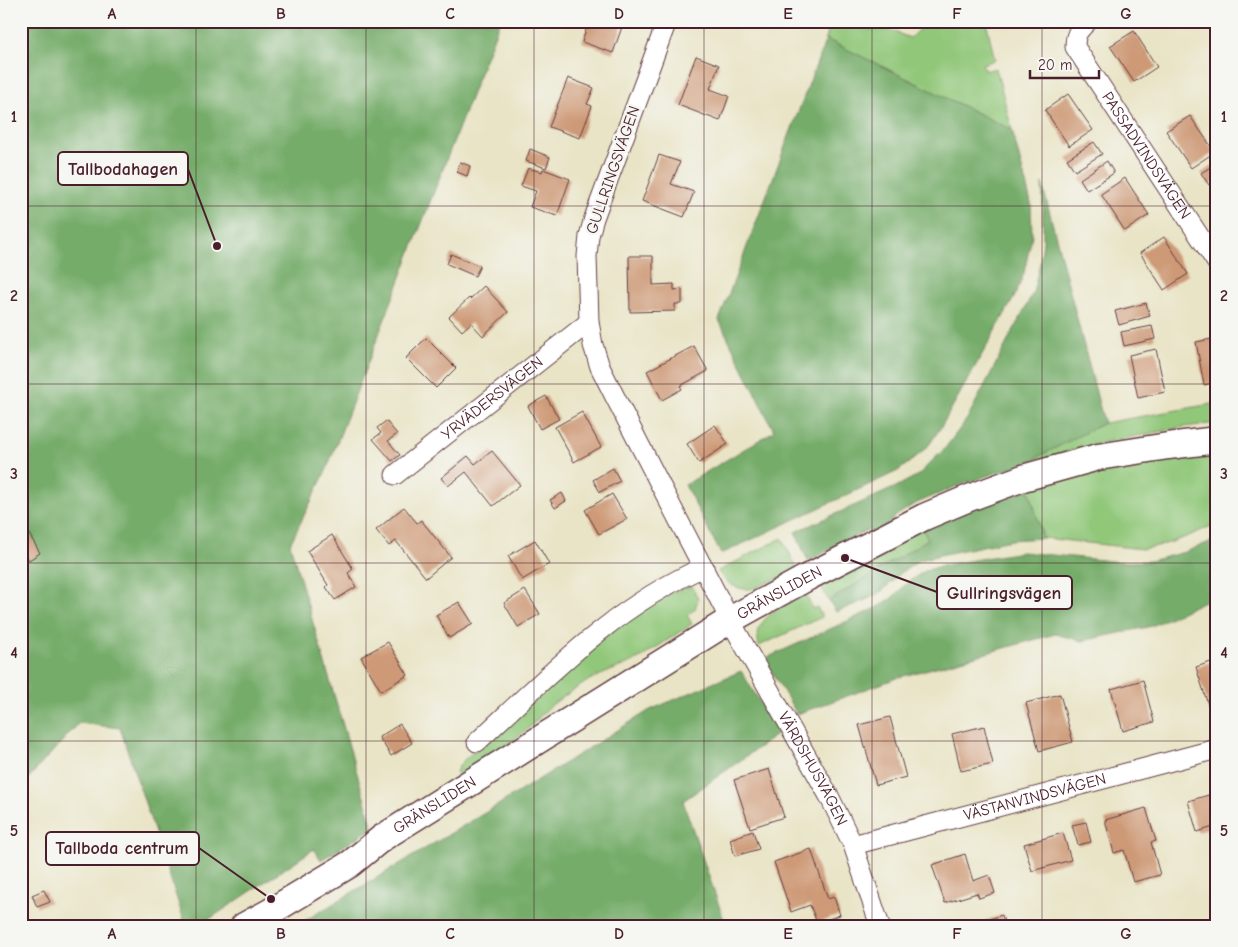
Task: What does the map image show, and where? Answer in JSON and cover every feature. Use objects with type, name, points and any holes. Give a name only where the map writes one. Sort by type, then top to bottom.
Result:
[{"type":"street","name":"GULLRINGSVÄGEN","points":[[667,21],[589,236],[587,256],[589,322],[593,345],[600,367],[730,620]]},
{"type":"street","name":"PASSADVINDSVÄGEN","points":[[1088,21],[1078,31],[1075,47],[1217,264]]},
{"type":"street","name":"YRVÄDERSVÄGEN","points":[[394,475],[589,322]]},
{"type":"street","name":"GRÄNSLIDEN","points":[[244,926],[350,864],[382,838],[730,620],[800,581],[924,517],[1022,478],[1098,457],[1217,440]]},
{"type":"street","points":[[477,742],[596,634],[635,605],[672,583],[704,568]]},
{"type":"street","name":"VÄRDSHUSVÄGEN","points":[[730,620],[829,796],[853,845],[880,926]]},
{"type":"street","name":"VÄSTANVINDSVÄGEN","points":[[853,845],[1217,748]]},
{"type":"street","name":"GRÄNSLIDEN","points":[[235,926],[264,903],[343,854],[382,838]]},
{"type":"green space","points":[[21,21],[500,21],[326,471],[290,544],[373,828],[321,860],[314,849],[199,926],[186,926],[120,728],[79,723],[21,786]]},
{"type":"green space","points":[[831,21],[867,21],[910,38],[927,21],[986,21],[995,60],[982,64],[985,71],[996,68],[1012,130],[826,39]]},
{"type":"green space","points":[[826,39],[1012,130],[1031,203],[1032,235],[1024,273],[1015,296],[929,445],[898,471],[721,554],[685,485],[774,431],[719,320]]},
{"type":"green space","points":[[1042,183],[1104,423],[1028,462],[957,486],[917,503],[897,515],[886,527],[873,536],[869,529],[808,561],[795,532],[896,487],[918,475],[946,447],[967,419],[1033,293],[1043,243]]},
{"type":"green space","points":[[1217,403],[1217,423],[1184,427],[1106,442],[1028,462],[1104,423]]},
{"type":"green space","points":[[1217,457],[1217,523],[1171,542],[1142,549],[1043,538],[1029,489],[1091,472],[1157,460]]},
{"type":"green space","points":[[1029,489],[1043,538],[1011,540],[920,560],[901,573],[881,592],[868,599],[836,612],[829,601],[928,539],[922,527]]},
{"type":"green space","points":[[922,527],[928,539],[829,601],[821,587],[883,554],[880,547]]},
{"type":"green space","points":[[782,538],[799,572],[757,587],[744,589],[729,583],[718,571]]},
{"type":"green space","points":[[1217,539],[1217,595],[1152,626],[1082,641],[1055,634],[900,677],[797,714],[764,659],[874,609],[892,598],[909,581],[925,571],[943,565],[1022,552],[1122,562],[1150,561],[1185,552]]},
{"type":"green space","points":[[692,586],[698,599],[695,609],[687,615],[692,624],[639,659],[591,679],[549,707],[530,727],[515,739],[463,773],[458,774],[456,772],[466,758],[609,633],[662,597]]},
{"type":"green space","points":[[807,586],[810,592],[806,595],[813,609],[817,607],[822,617],[759,646],[759,631],[765,619]]},
{"type":"green space","points":[[741,671],[779,733],[683,801],[726,926],[296,926],[493,808],[650,710]]},
{"type":"building","points":[[589,21],[624,21],[613,53],[582,42]]},
{"type":"building","points":[[1134,31],[1157,67],[1134,82],[1110,46]]},
{"type":"building","points":[[696,56],[719,65],[710,89],[729,96],[720,121],[678,105]]},
{"type":"building","points":[[568,78],[594,88],[587,104],[592,106],[580,138],[549,127]]},
{"type":"building","points":[[1068,94],[1093,130],[1069,146],[1045,110]]},
{"type":"building","points":[[1190,116],[1215,152],[1191,168],[1166,131]]},
{"type":"building","points":[[1094,142],[1102,154],[1075,171],[1067,159]]},
{"type":"building","points":[[530,149],[550,157],[546,168],[526,161]]},
{"type":"building","points":[[659,155],[680,162],[671,184],[694,192],[684,217],[642,201]]},
{"type":"building","points":[[1107,161],[1114,173],[1087,190],[1080,179]]},
{"type":"building","points":[[460,162],[470,166],[467,176],[457,172]]},
{"type":"building","points":[[1217,163],[1217,180],[1209,185],[1201,173]]},
{"type":"building","points":[[528,168],[542,172],[543,169],[570,179],[557,216],[530,207],[536,191],[521,186]]},
{"type":"building","points":[[1125,178],[1149,215],[1125,231],[1101,194]]},
{"type":"building","points":[[1164,237],[1188,274],[1164,290],[1140,253]]},
{"type":"building","points":[[451,254],[480,266],[475,276],[447,264]]},
{"type":"building","points":[[629,256],[653,256],[653,285],[674,284],[674,290],[682,289],[682,304],[675,304],[675,311],[630,312]]},
{"type":"building","points":[[484,286],[508,312],[483,336],[471,323],[462,331],[449,317]]},
{"type":"building","points":[[1146,303],[1150,316],[1119,325],[1115,311]]},
{"type":"building","points":[[1152,326],[1155,339],[1124,346],[1121,332]]},
{"type":"building","points":[[426,338],[456,368],[436,388],[406,358]]},
{"type":"building","points":[[1217,338],[1217,382],[1204,385],[1196,342]]},
{"type":"building","points":[[694,346],[708,371],[680,386],[682,389],[662,400],[647,371]]},
{"type":"building","points":[[1156,349],[1165,392],[1138,398],[1129,355]]},
{"type":"building","points":[[546,396],[559,419],[540,429],[528,406]]},
{"type":"building","points":[[582,412],[601,447],[574,462],[555,427]]},
{"type":"building","points":[[386,421],[397,434],[388,441],[400,455],[392,461],[373,439],[381,433],[377,428]]},
{"type":"building","points":[[715,425],[728,444],[699,463],[687,444]]},
{"type":"building","points":[[492,451],[520,485],[493,506],[466,472],[448,486],[441,478],[468,456],[475,464]]},
{"type":"building","points":[[613,468],[620,481],[600,492],[593,480]]},
{"type":"building","points":[[562,493],[566,501],[555,508],[550,500]]},
{"type":"building","points":[[612,494],[627,519],[599,534],[585,510]]},
{"type":"building","points":[[404,507],[417,523],[421,520],[451,557],[426,578],[396,541],[389,546],[376,530]]},
{"type":"building","points":[[28,532],[40,553],[29,560],[21,547],[21,536]]},
{"type":"building","points":[[332,535],[353,569],[348,573],[356,587],[335,600],[307,551]]},
{"type":"building","points":[[535,540],[549,564],[522,580],[508,556]]},
{"type":"building","points":[[525,590],[540,614],[518,627],[504,603]]},
{"type":"building","points":[[459,602],[473,624],[449,638],[436,615]]},
{"type":"building","points":[[388,642],[408,675],[381,691],[361,657]]},
{"type":"building","points":[[1217,660],[1217,706],[1209,708],[1196,667]]},
{"type":"building","points":[[1143,680],[1154,722],[1123,731],[1111,689]]},
{"type":"building","points":[[1060,694],[1073,742],[1039,751],[1026,703]]},
{"type":"building","points":[[890,717],[906,777],[876,785],[859,725]]},
{"type":"building","points":[[400,724],[412,743],[391,756],[379,737]]},
{"type":"building","points":[[984,726],[993,764],[961,771],[952,734]]},
{"type":"building","points":[[769,769],[784,817],[750,828],[734,780]]},
{"type":"building","points":[[1217,786],[1217,826],[1197,832],[1188,801],[1212,794],[1210,788]]},
{"type":"building","points":[[1146,808],[1156,841],[1151,842],[1160,875],[1133,882],[1124,850],[1114,853],[1105,820]]},
{"type":"building","points":[[1086,822],[1091,842],[1078,845],[1072,825]]},
{"type":"building","points":[[753,831],[759,849],[735,856],[730,839]]},
{"type":"building","points":[[1063,833],[1071,860],[1032,871],[1024,844]]},
{"type":"building","points":[[811,849],[828,899],[834,897],[840,915],[817,923],[810,905],[791,912],[774,862]]},
{"type":"building","points":[[965,854],[973,881],[989,875],[995,893],[979,898],[977,893],[945,903],[932,865]]},
{"type":"building","points":[[44,890],[50,902],[37,907],[32,895]]},
{"type":"building","points":[[1002,915],[1005,926],[981,926],[980,922]]},
{"type":"place","name":"Tallbodahagen","points":[[217,246]]},
{"type":"place","name":"Gullringsvägen","points":[[845,558]]},
{"type":"place","name":"Tallboda centrum","points":[[271,899]]}]
